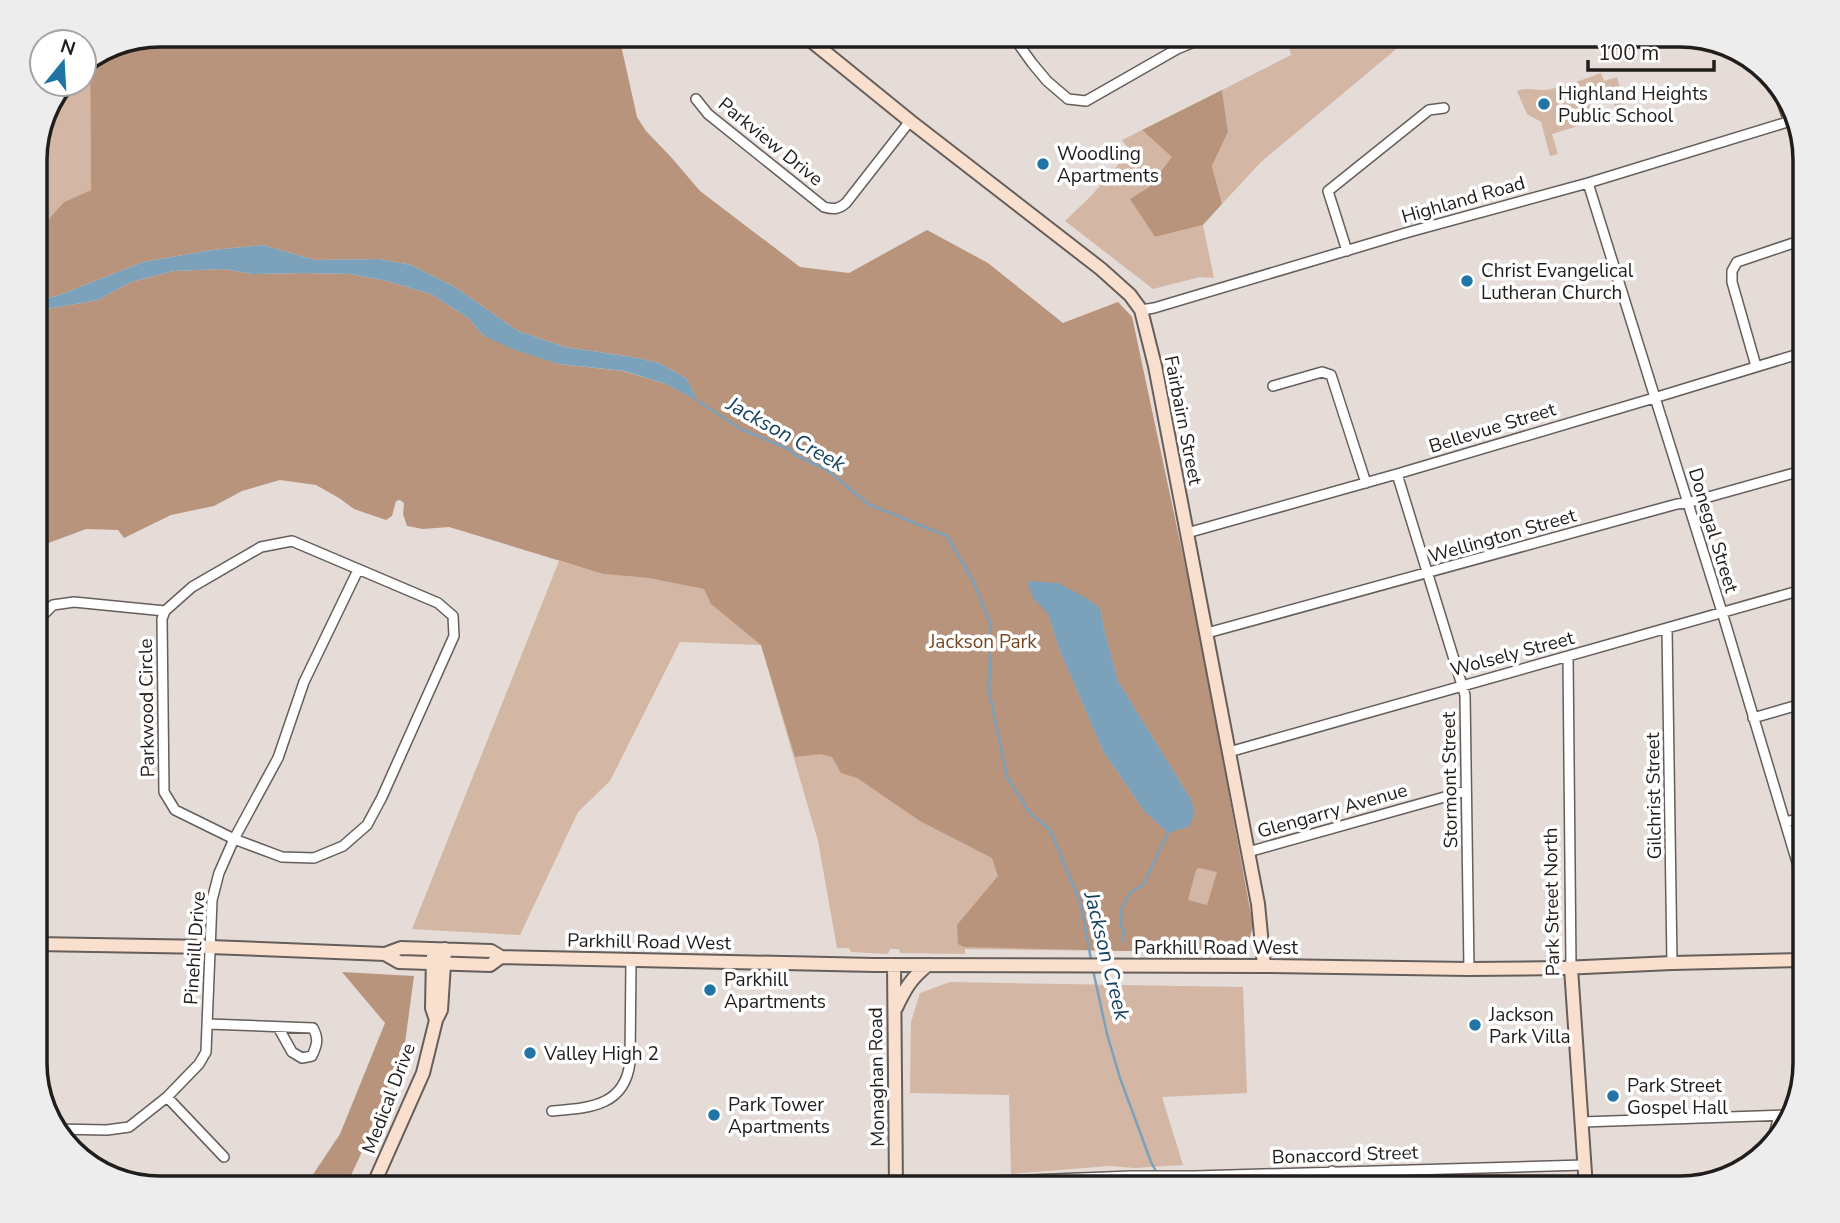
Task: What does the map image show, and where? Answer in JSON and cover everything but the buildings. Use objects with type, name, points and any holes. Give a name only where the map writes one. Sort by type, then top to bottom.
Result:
[{"type":"main road","name":"Fairbairn Street","points":[[819,47],[1101,269],[1130,295],[1140,310],[1155,366],[1207,633],[1258,904],[1264,966]]},
{"type":"main road","name":"Parkhill Road West","points":[[47,944],[385,954],[401,948],[491,965],[501,957],[894,965],[1469,969],[1793,960]]},
{"type":"main road","name":"Medical Drive","points":[[377,1176],[423,1073],[441,1010],[439,956]]},
{"type":"main road","name":"Monaghan Road","points":[[894,965],[896,1176]]},
{"type":"main road","points":[[894,1011],[909,982],[928,965]]},
{"type":"main road","name":"Park Street North","points":[[1571,968],[1585,1176]]},
{"type":"street","points":[[1020,47],[1047,81],[1068,99],[1086,101],[1182,47]]},
{"type":"street","name":"Parkview Drive","points":[[696,99],[708,114],[824,207],[833,209],[841,208],[846,203],[910,121]]},
{"type":"street","points":[[1347,251],[1328,191],[1429,110],[1444,108]]},
{"type":"street","name":"Highland Road","points":[[1140,310],[1588,183],[1786,123]]},
{"type":"street","name":"Donegal Street","points":[[1588,183],[1793,849]]},
{"type":"street","points":[[1756,366],[1732,282],[1732,271],[1737,261],[1793,243]]},
{"type":"street","name":"Bellevue Street","points":[[1187,533],[1396,474],[1793,355]]},
{"type":"street","points":[[1273,387],[1322,372],[1331,375],[1366,482]]},
{"type":"street","name":"Wellington Street","points":[[1207,633],[1793,473]]},
{"type":"street","name":"Stormont Street","points":[[1396,474],[1465,695],[1469,969]]},
{"type":"street","name":"Parkwood Circle","points":[[292,541],[358,569],[438,603],[453,616],[454,636],[367,825],[343,846],[314,858],[282,857],[234,839],[175,810],[164,792],[162,619],[165,611],[192,587],[261,547],[292,541]]},
{"type":"street","name":"Pinehill Drive","points":[[69,1129],[107,1130],[129,1127],[167,1097],[199,1064],[206,1052],[212,900],[219,873],[234,839],[278,758],[304,682],[358,569]]},
{"type":"street","name":"Wolsely Street","points":[[1229,752],[1793,592]]},
{"type":"street","points":[[47,611],[53,605],[74,602],[165,611]]},
{"type":"street","name":"Gilchrist Street","points":[[1667,628],[1672,963]]},
{"type":"street","name":"Park Street North","points":[[1568,656],[1571,968]]},
{"type":"street","points":[[1754,718],[1793,707]]},
{"type":"street","name":"Glengarry Avenue","points":[[1248,852],[1466,791]]},
{"type":"street","points":[[1785,822],[1793,820]]},
{"type":"street","points":[[552,1111],[603,1103],[617,1093],[627,1079],[630,1062],[631,960]]},
{"type":"street","points":[[208,1024],[313,1028],[317,1035],[312,1056],[302,1058],[292,1052],[278,1027]]},
{"type":"street","points":[[167,1097],[224,1157]]},
{"type":"street","points":[[1581,1122],[1779,1116]]},
{"type":"street","name":"Bonaccord Street","points":[[1172,1176],[1584,1165]]},
{"type":"street","points":[[1332,1171],[1332,1176]]},
{"type":"green space","points":[[621,47],[637,117],[646,131],[700,191],[800,267],[849,273],[927,230],[988,263],[1063,323],[1118,302],[1132,317],[1199,631],[1253,926],[1248,943],[1236,950],[1124,951],[964,947],[958,944],[957,925],[998,876],[992,858],[920,821],[857,778],[841,773],[832,757],[820,754],[795,757],[761,645],[711,604],[704,589],[648,578],[603,574],[449,527],[423,529],[407,526],[403,514],[404,503],[400,500],[396,501],[392,516],[386,520],[354,509],[316,485],[280,480],[242,491],[214,506],[171,515],[124,538],[118,530],[86,529],[47,544],[47,309],[98,300],[131,282],[174,271],[224,269],[252,274],[350,274],[387,281],[431,294],[468,318],[484,336],[559,364],[623,371],[666,384],[697,400],[686,378],[659,363],[565,347],[518,331],[455,287],[411,265],[379,259],[315,260],[263,245],[212,250],[143,262],[47,298],[47,221],[64,202],[91,190],[90,98],[98,98],[98,66],[138,49]],"holes":[[[1100,608],[1118,681],[1192,801],[1144,811],[1103,751],[1060,651],[1048,614]],[[1199,868],[1217,872],[1207,905],[1188,900],[1196,870]]]},
{"type":"green space","points":[[1289,47],[1399,47],[1261,162],[1222,204],[1212,166],[1228,132],[1222,90],[1291,55]]},
{"type":"green space","points":[[1601,73],[1604,81],[1617,77],[1625,107],[1616,110],[1611,95],[1589,101],[1595,121],[1552,134],[1558,154],[1550,156],[1541,122],[1527,114],[1517,91],[1551,89]]},
{"type":"green space","points":[[1222,90],[1228,132],[1212,166],[1222,204],[1203,225],[1155,237],[1130,199],[1149,187],[1172,157],[1142,130]]},
{"type":"green space","points":[[67,98],[90,98],[91,190],[64,202],[47,222],[47,153],[59,110]]},
{"type":"green space","points":[[1142,130],[1173,157],[1149,187],[1131,199],[1155,237],[1203,225],[1214,278],[1200,277],[1153,289],[1065,221],[1130,151],[1122,140]]},
{"type":"green space","name":"Jackson Park","points":[[1118,302],[1132,317],[1199,631],[1253,926],[1248,943],[1236,950],[965,949],[965,954],[900,953],[899,949],[890,949],[888,954],[851,952],[849,948],[837,948],[818,841],[761,645],[680,642],[610,781],[578,812],[520,935],[412,929],[559,561],[603,574],[648,578],[705,589],[1063,323]]},
{"type":"green space","points":[[342,972],[414,976],[405,1043],[351,1176],[312,1176],[340,1134],[385,1023]]},
{"type":"green space","points":[[950,982],[1243,987],[1247,1093],[1162,1097],[1183,1165],[1135,1168],[1109,1166],[1011,1174],[1009,1095],[910,1093],[911,1022],[920,993]]},
{"type":"water","name":"Jackson Creek","points":[[263,245],[315,260],[379,259],[411,265],[455,287],[518,331],[565,347],[659,363],[686,378],[698,401],[666,384],[624,371],[559,364],[512,349],[484,336],[468,318],[431,294],[350,274],[252,274],[224,269],[174,271],[131,282],[98,300],[47,309],[47,298],[143,262],[212,250]]},
{"type":"water","points":[[1027,581],[1058,583],[1100,608],[1118,681],[1192,801],[1194,816],[1188,827],[1168,833],[1144,811],[1103,751],[1060,651],[1048,614],[1033,598]]},
{"type":"waterway","name":"Jackson Creek","points":[[698,401],[741,429],[791,450],[793,454],[827,470],[868,504],[947,536],[973,581],[991,625],[989,691],[1007,777],[1030,813],[1050,830],[1081,904],[1091,960]]},
{"type":"waterway","points":[[1122,941],[1124,930],[1120,925],[1120,911],[1130,893],[1143,885],[1168,833]]},
{"type":"waterway","name":"Jackson Creek","points":[[1093,970],[1120,1078],[1157,1173]]},
{"type":"place","name":"Highland Heights Public School","points":[[1544,104]]},
{"type":"place","name":"Woodling Apartments","points":[[1043,164]]},
{"type":"place","name":"Christ Evangelical Lutheran Church","points":[[1467,281]]},
{"type":"place","name":"Parkhill Apartments","points":[[710,990]]},
{"type":"place","name":"Jackson Park Villa","points":[[1475,1025]]},
{"type":"place","name":"Valley High 2","points":[[530,1053]]},
{"type":"place","name":"Park Street Gospel Hall","points":[[1613,1096]]},
{"type":"place","name":"Park Tower Apartments","points":[[714,1115]]}]
